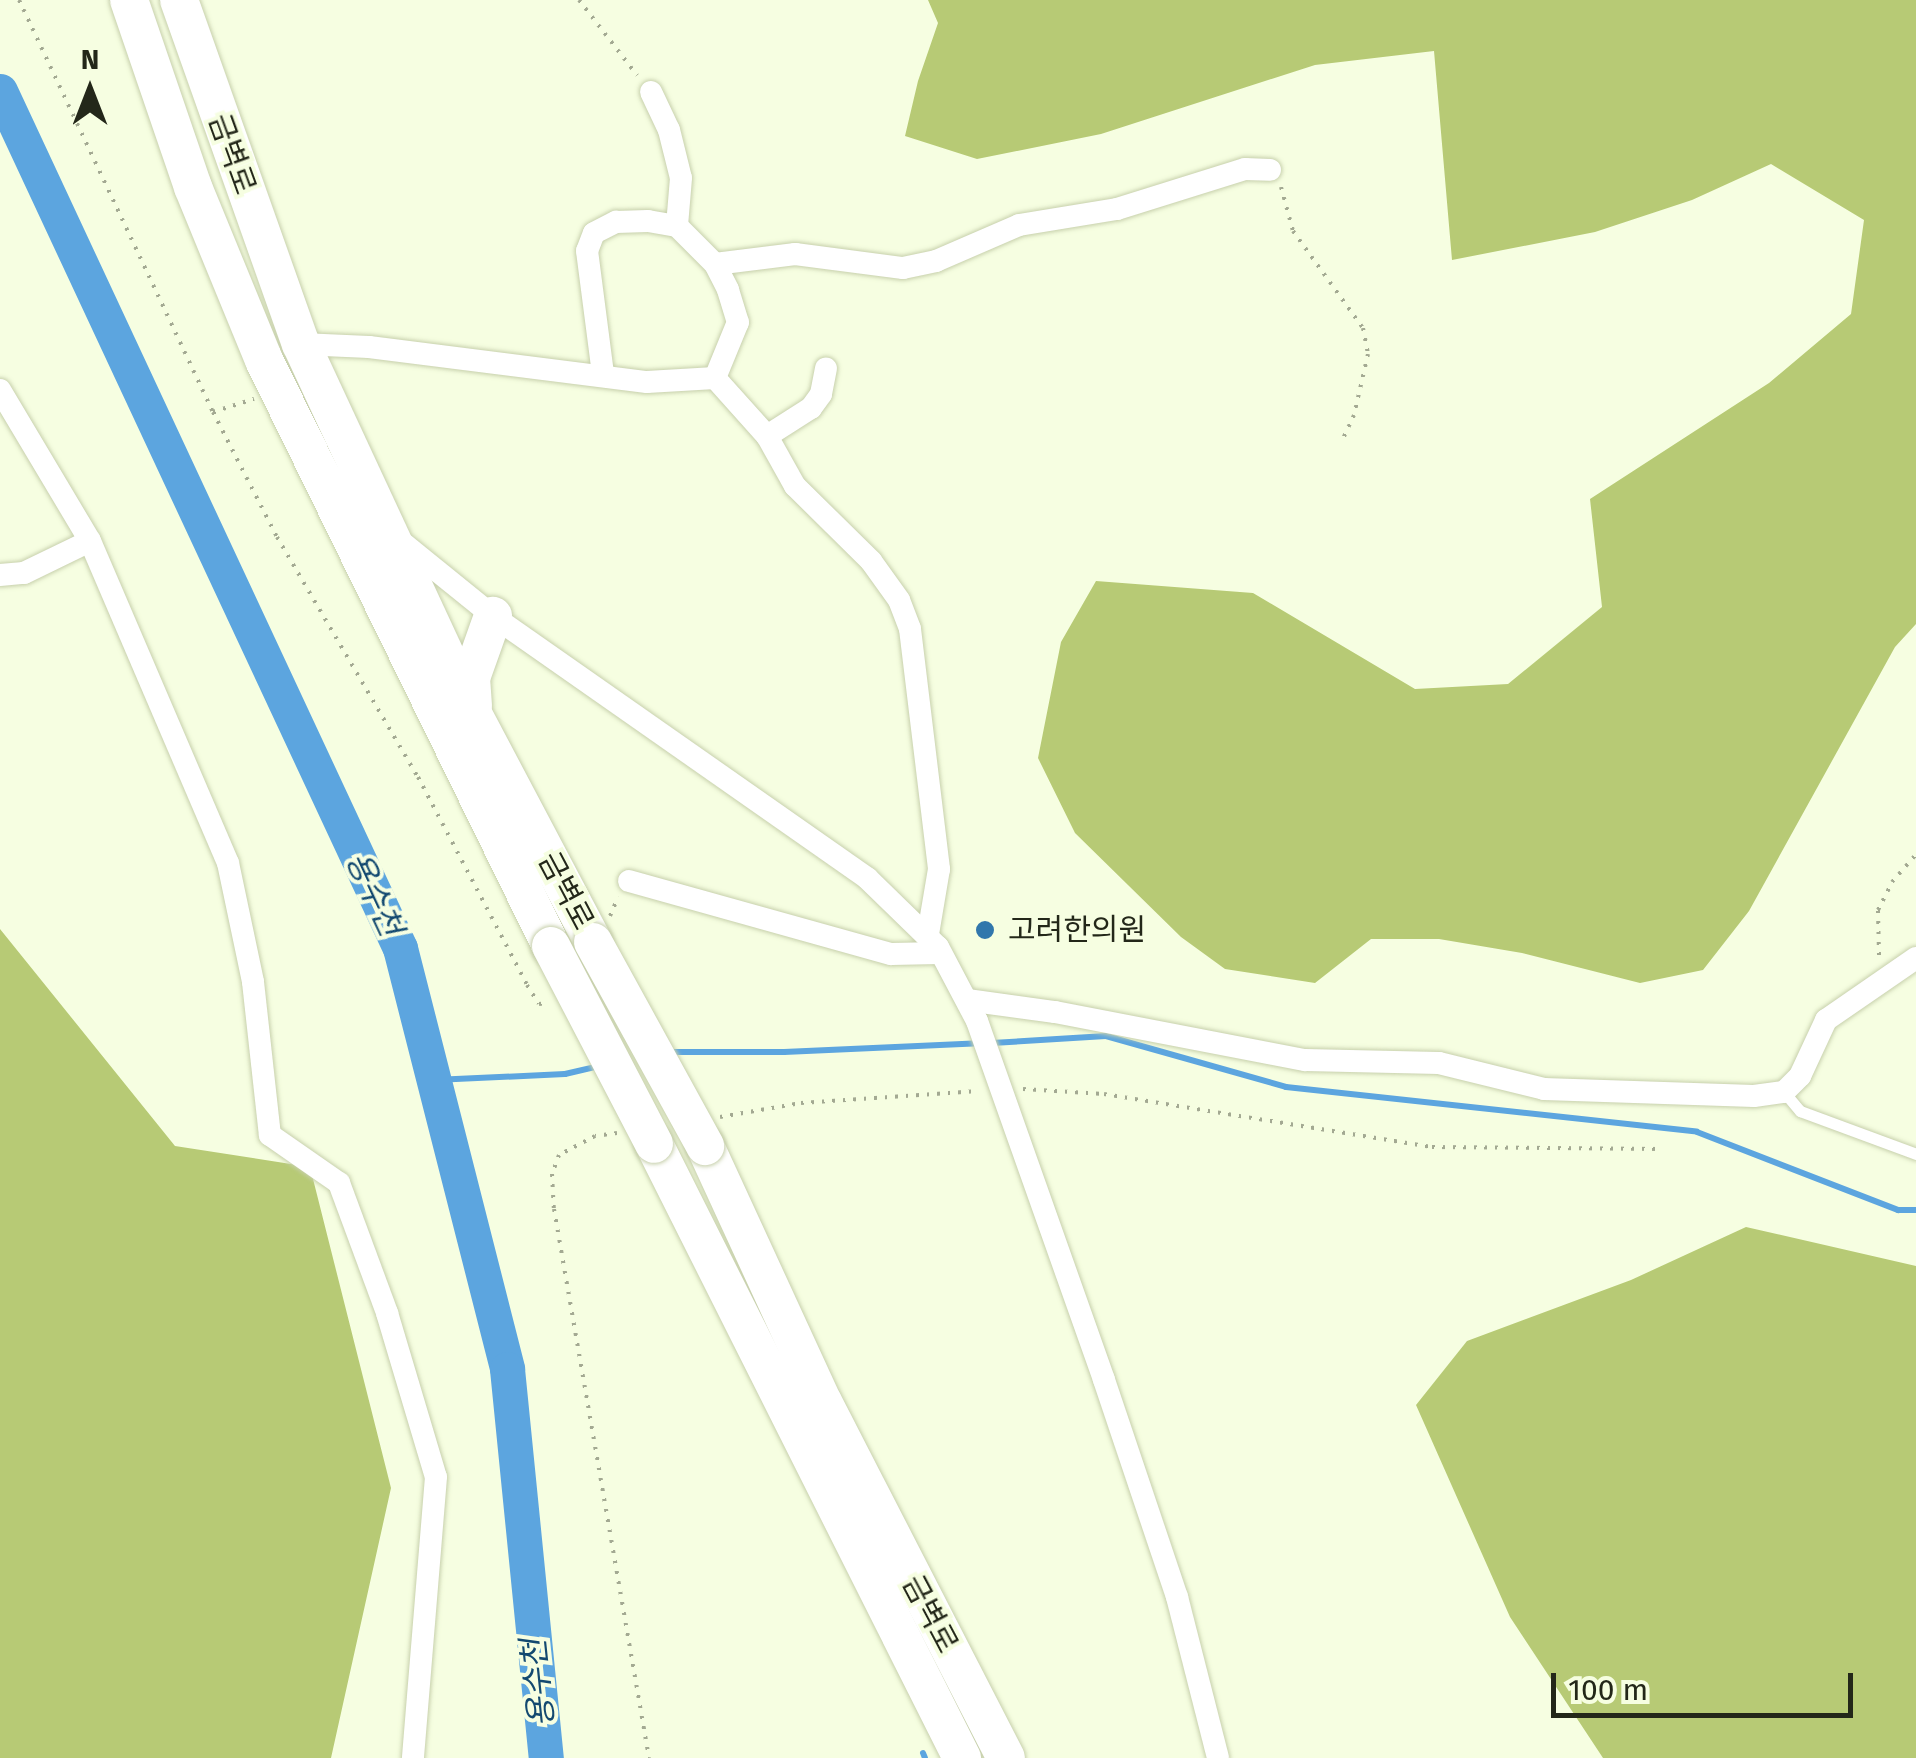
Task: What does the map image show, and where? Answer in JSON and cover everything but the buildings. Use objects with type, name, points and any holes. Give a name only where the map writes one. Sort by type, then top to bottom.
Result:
[{"type":"highway","name":"금벽로","points":[[129,0],[208,222],[264,360],[644,1137],[962,1758]]},
{"type":"highway","name":"금벽로","points":[[179,0],[301,344],[473,714],[601,930],[709,1133],[822,1402],[1006,1758]]},
{"type":"highway","points":[[473,714],[471,678],[492,616]]},
{"type":"street","points":[[651,92],[669,130],[681,178],[677,226]]},
{"type":"street","points":[[715,264],[795,254],[904,268],[936,261],[1019,225],[1116,210],[1245,169],[1270,170]]},
{"type":"street","points":[[603,374],[587,251],[594,233],[616,222],[648,221],[677,226],[715,264],[738,322],[715,378]]},
{"type":"street","points":[[301,344],[369,347],[647,382],[715,378]]},
{"type":"street","points":[[768,436],[812,408],[821,394],[826,368]]},
{"type":"street","points":[[715,378],[768,436],[795,486],[871,561],[898,600],[910,629],[940,869],[934,944]]},
{"type":"street","points":[[0,390],[90,541],[228,864],[253,982],[270,1136],[340,1183],[387,1313],[436,1477],[413,1758]]},
{"type":"street","points":[[354,548],[389,531],[492,616],[867,878],[934,944],[972,1010],[999,1084],[1177,1598],[1218,1758]]},
{"type":"street","points":[[0,575],[24,574],[90,541]]},
{"type":"street","points":[[629,881],[891,954],[934,944]]},
{"type":"street","points":[[972,1010],[1056,1012],[1305,1060],[1438,1063],[1544,1089],[1735,1096],[1784,1092],[1800,1076],[1826,1020],[1916,958]]},
{"type":"lane","points":[[1784,1092],[1800,1111],[1916,1154]]},
{"type":"path","points":[[19,0],[212,412],[277,536],[479,888],[538,1004],[551,1003]]},
{"type":"path","points":[[579,0],[651,92]]},
{"type":"path","points":[[1270,170],[1281,188],[1293,231],[1363,328],[1368,354],[1354,416],[1343,439]]},
{"type":"path","points":[[212,412],[263,396]]},
{"type":"path","points":[[1883,980],[1878,910],[1892,882],[1916,854]]},
{"type":"path","points":[[601,930],[629,881]]},
{"type":"path","points":[[709,1133],[758,1108],[999,1084],[1104,1094],[1432,1148],[1662,1150]]},
{"type":"path","points":[[644,1137],[595,1136],[559,1155],[552,1174],[554,1209],[649,1758]]},
{"type":"green space","points":[[928,0],[1916,0],[1916,624],[1895,647],[1749,911],[1703,970],[1640,983],[1522,953],[1439,939],[1371,939],[1315,983],[1225,969],[1181,937],[1075,833],[1038,758],[1061,642],[1096,581],[1253,593],[1415,689],[1508,684],[1602,607],[1590,499],[1769,383],[1851,314],[1864,220],[1771,164],[1692,200],[1595,232],[1452,260],[1434,51],[1315,65],[1101,134],[977,159],[905,136],[938,23]]},
{"type":"green space","points":[[0,929],[175,1146],[310,1167],[391,1488],[331,1758],[0,1758]]},
{"type":"green space","points":[[1746,1227],[1916,1266],[1916,1758],[1603,1758],[1510,1617],[1416,1405],[1467,1341],[1631,1280]]},
{"type":"waterway","name":"용수천","points":[[0,91],[400,948],[507,1369],[546,1758]]},
{"type":"waterway","points":[[992,1043],[1106,1036],[1286,1087],[1697,1132],[1898,1210],[1916,1210]]},
{"type":"waterway","points":[[667,1052],[784,1052],[979,1043]]},
{"type":"waterway","points":[[434,1080],[565,1074],[601,1066]]},
{"type":"waterway","points":[[923,1753],[925,1758]]},
{"type":"place","name":"고려한의원","points":[[985,930]]}]
